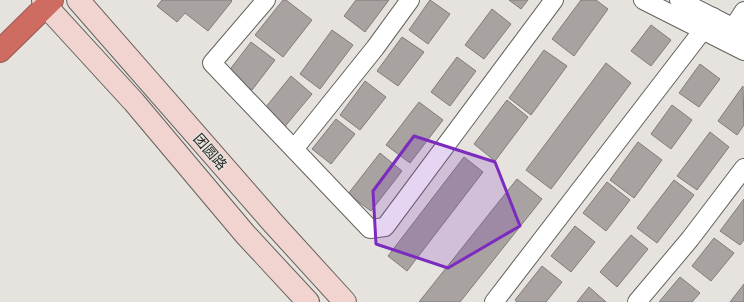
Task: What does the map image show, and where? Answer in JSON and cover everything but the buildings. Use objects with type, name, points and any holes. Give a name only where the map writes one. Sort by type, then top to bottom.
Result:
[{"type":"highway","points":[[0,51],[47,2]]},
{"type":"street","name":"团圆路","points":[[78,0],[273,223],[345,302]]},
{"type":"street","points":[[266,0],[212,63],[370,229],[385,227],[554,0]]},
{"type":"street","points":[[294,149],[375,48],[410,0]]},
{"type":"street","points":[[643,0],[733,34],[744,51]]},
{"type":"street","points":[[679,0],[708,24]]},
{"type":"street","name":"团圆路","points":[[47,2],[134,102],[245,234],[308,302]]},
{"type":"street","points":[[733,34],[744,11]]},
{"type":"street","points":[[494,302],[708,24]]},
{"type":"street","points":[[637,302],[690,239],[744,168]]},
{"type":"highlighted area","points":[[414,136],[495,162],[520,226],[448,268],[376,244],[373,191]]}]
